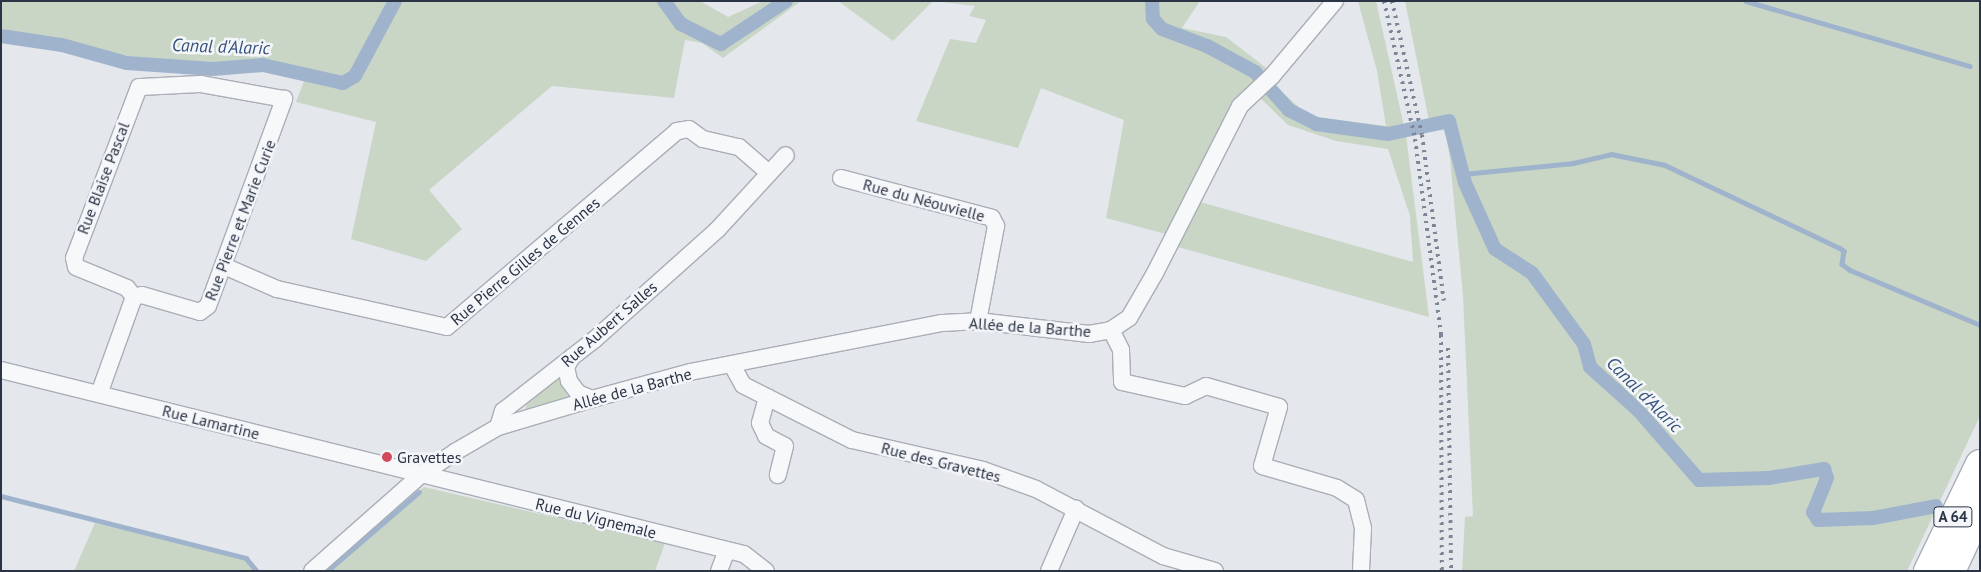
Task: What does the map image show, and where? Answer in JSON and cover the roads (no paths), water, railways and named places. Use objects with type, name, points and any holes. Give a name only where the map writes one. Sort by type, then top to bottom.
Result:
[{"type":"highway","name":"A 64","points":[[1928,571],[1980,464]]},
{"type":"highway","name":"A 64","points":[[1951,571],[1980,509]]},
{"type":"street","name":"Allée de la Barthe","points":[[498,427],[592,399],[732,365],[942,323],[978,321],[1089,334],[1111,330],[1128,318],[1155,273],[1240,106],[1254,89],[1272,76],[1335,1]]},
{"type":"street","name":"Rue Pierre et Marie Curie","points":[[134,297],[142,295],[200,312],[208,306],[284,98],[201,84]]},
{"type":"street","name":"Rue Blaise Pascal","points":[[134,297],[126,288],[76,267],[75,250],[139,87],[201,84]]},
{"type":"street","name":"Rue Pierre Gilles de Gennes","points":[[224,266],[277,290],[447,327],[677,132],[689,129],[702,139],[739,147],[769,173]]},
{"type":"street","name":"Rue Aubert Salles","points":[[312,571],[421,475],[498,427],[503,411],[572,357],[718,229],[786,155]]},
{"type":"street","name":"Rue du Néouvielle","points":[[841,178],[992,218],[996,226],[978,321]]},
{"type":"street","points":[[99,394],[134,297]]},
{"type":"street","points":[[1111,330],[1121,350],[1122,382],[1184,396],[1206,386],[1280,407],[1262,466],[1337,488],[1356,500],[1362,528],[1361,571]]},
{"type":"street","points":[[572,357],[566,367],[569,381],[578,393],[592,399]]},
{"type":"street","name":"Rue des Gravettes","points":[[732,365],[743,385],[852,440],[983,470],[1076,510],[1164,556],[1214,571]]},
{"type":"street","name":"Rue Lamartine","points":[[1,370],[421,475]]},
{"type":"street","points":[[766,397],[760,423],[766,436],[785,446],[778,475]]},
{"type":"street","name":"Rue du Vignemale","points":[[421,475],[744,554],[766,571]]},
{"type":"street","points":[[1049,571],[1076,510]]},
{"type":"street","points":[[719,571],[727,550]]},
{"type":"waterway","name":"Canal d'Alaric","points":[[1,36],[62,45],[127,63],[213,69],[263,65],[343,83],[355,76],[395,1]]},
{"type":"waterway","name":"Canal d'Alaric","points":[[664,1],[681,24],[721,44],[786,1]]},
{"type":"waterway","name":"Canal d'Alaric","points":[[1152,1],[1153,19],[1162,29],[1207,46],[1255,72],[1289,110],[1316,124],[1388,134],[1449,121],[1465,183],[1495,249],[1532,273],[1584,344],[1590,367],[1638,410],[1699,480],[1769,478],[1824,469],[1827,478],[1813,512],[1818,520],[1873,518],[1936,506]]},
{"type":"waterway","points":[[1746,1],[1970,66]]},
{"type":"waterway","points":[[1463,174],[1573,163],[1611,154],[1665,165],[1840,248],[1844,251],[1842,264],[1850,270],[1980,325]]},
{"type":"waterway","points":[[327,571],[419,492]]},
{"type":"waterway","points":[[1,496],[246,558],[257,571]]},
{"type":"railway","points":[[1384,1],[1415,139],[1441,335],[1442,571]]},
{"type":"railway","points":[[1392,1],[1422,135],[1444,301]]},
{"type":"railway","points":[[1448,348],[1451,571]]},
{"type":"place","name":"Gravettes","points":[[387,457]]}]
